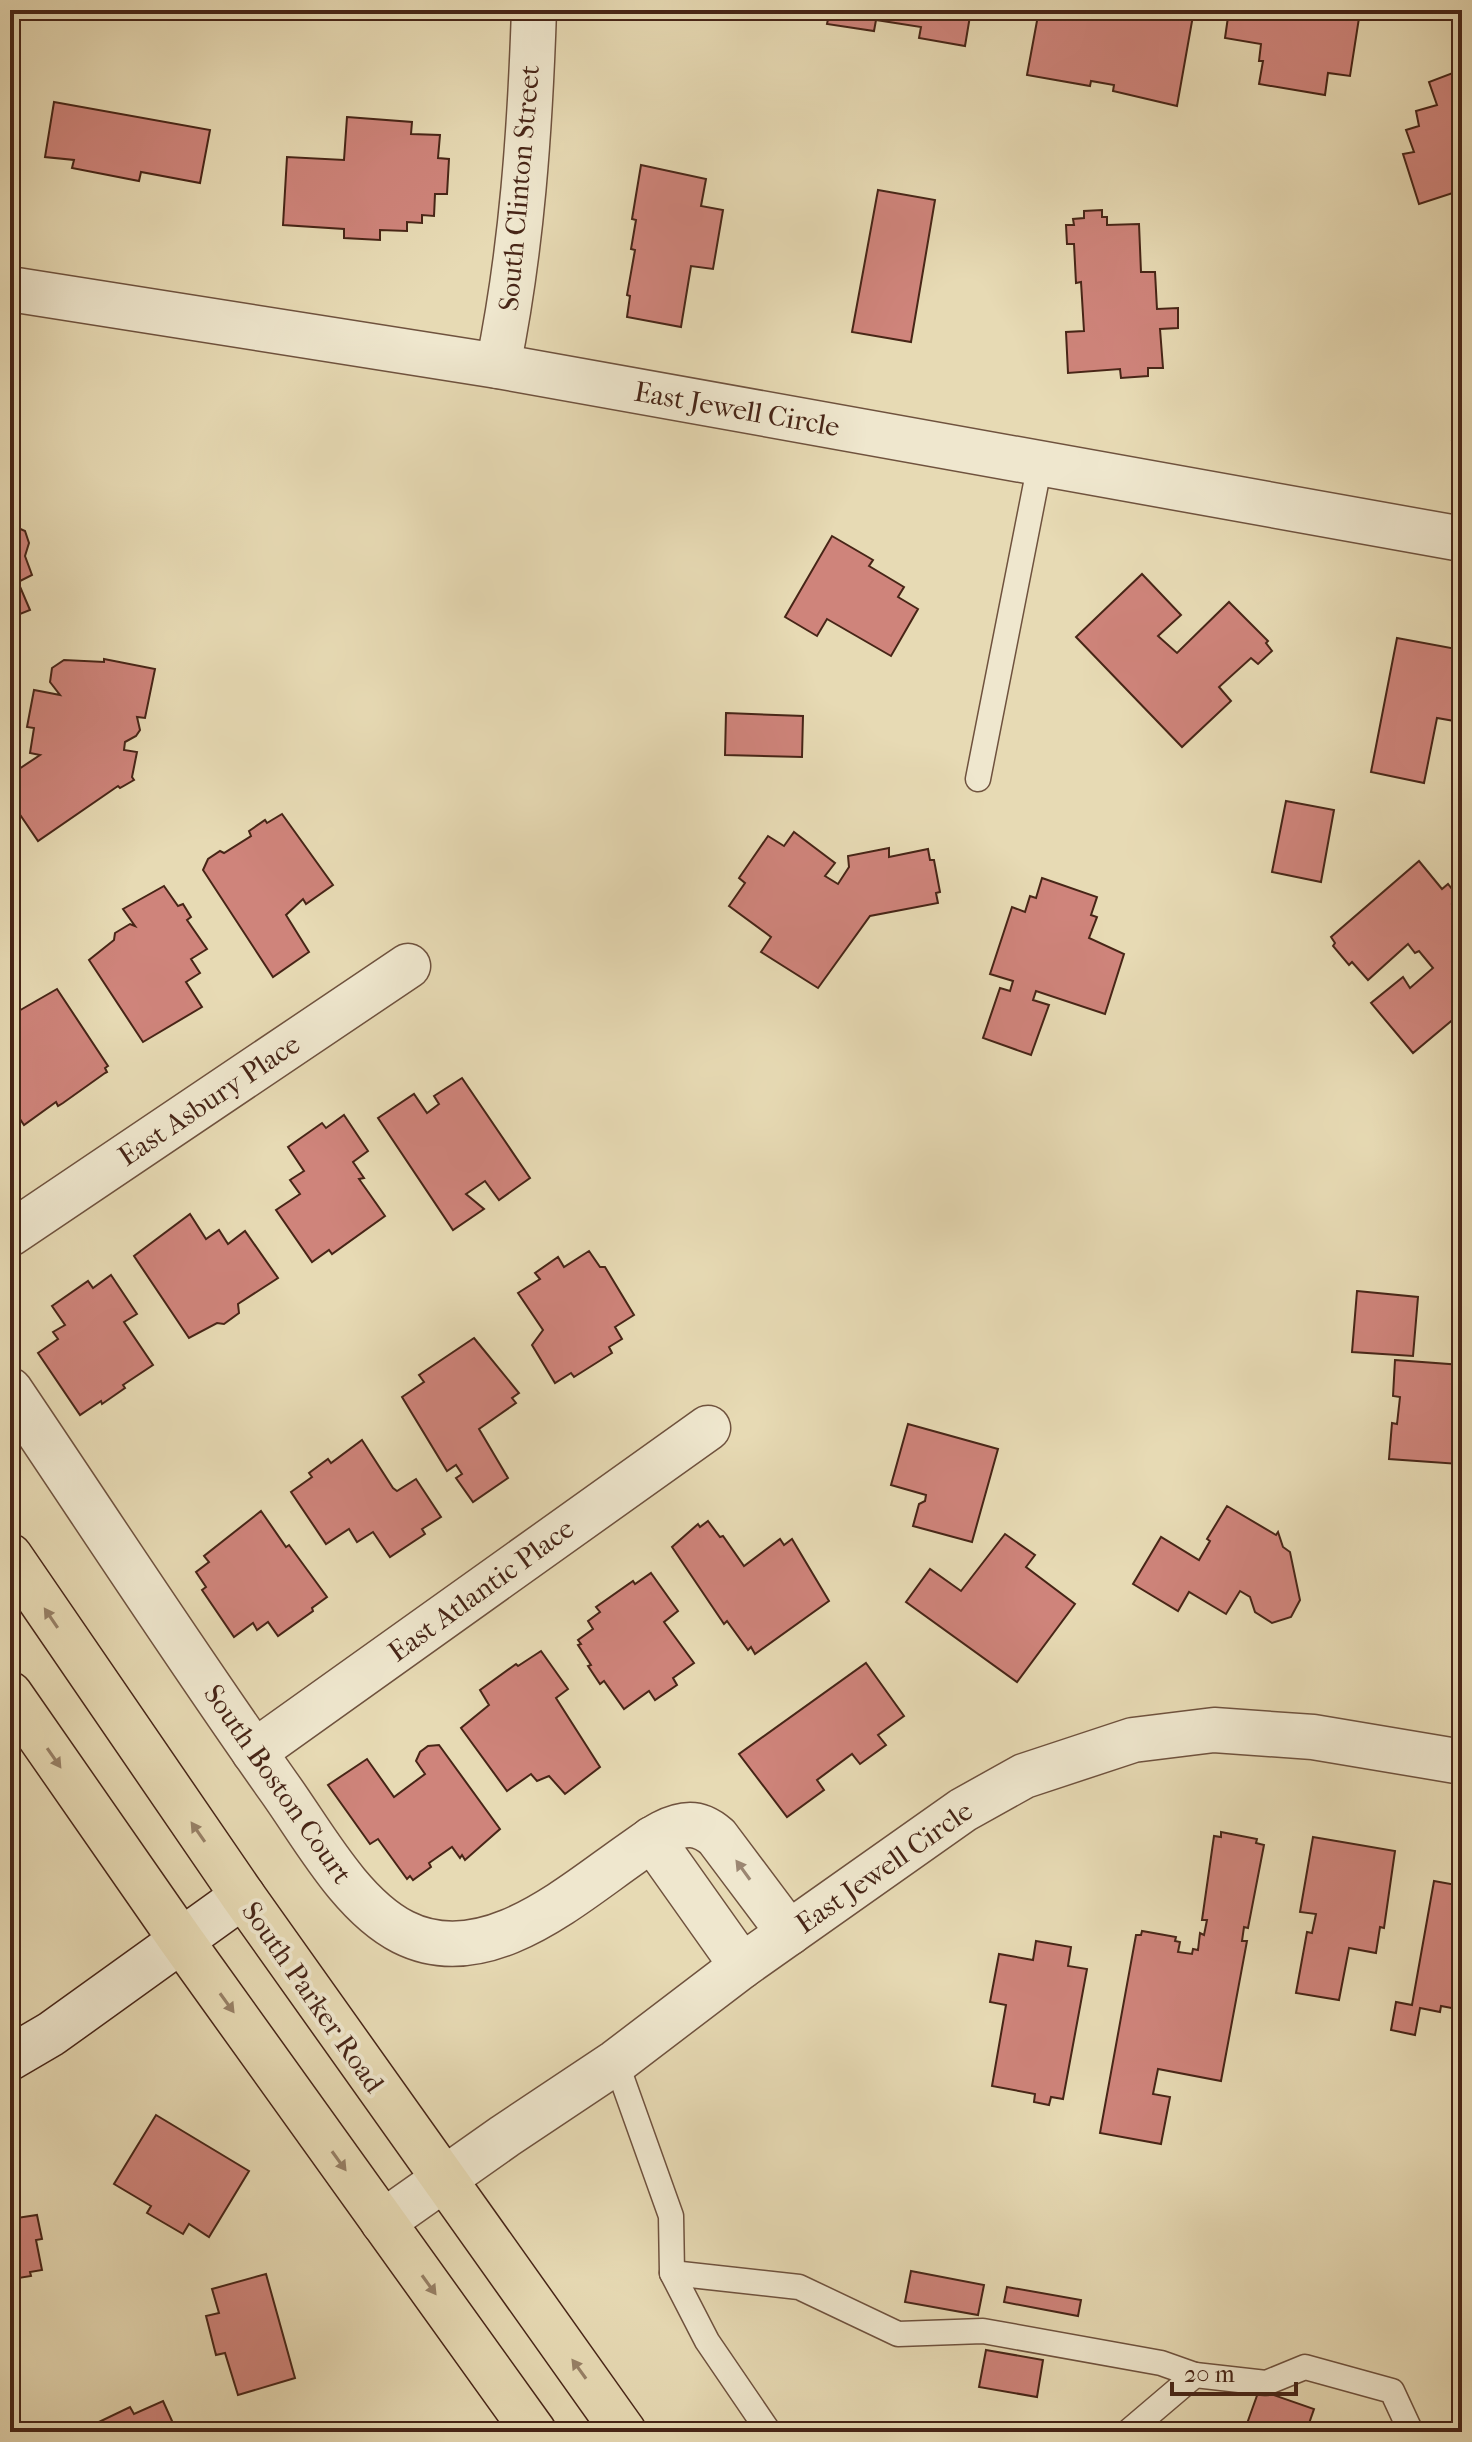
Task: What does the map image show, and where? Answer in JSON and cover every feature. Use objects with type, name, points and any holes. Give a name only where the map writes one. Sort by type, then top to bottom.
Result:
[{"type":"main road","name":"South Parker Road","points":[[10,1556],[243,1896],[624,2432]]},
{"type":"main road","points":[[10,1694],[181,1940],[534,2432]]},
{"type":"street","name":"South Clinton Street","points":[[498,366],[518,253],[526,184],[534,10]]},
{"type":"street","name":"East Jewell Circle","points":[[10,289],[498,366],[1462,539]]},
{"type":"street","name":"East Asbury Place","points":[[10,1234],[408,966]]},
{"type":"street","name":"South Boston Court","points":[[10,1390],[254,1752],[354,1893],[368,1908],[402,1932],[430,1941],[461,1944],[521,1927],[652,1839],[689,1825],[709,1831],[729,1850],[789,1933]]},
{"type":"street","name":"East Atlantic Place","points":[[254,1752],[708,1428]]},
{"type":"street","name":"East Jewell Circle","points":[[383,2222],[616,2062],[789,1933],[990,1794],[1024,1776],[1133,1740],[1191,1732],[1250,1731],[1325,1739],[1462,1762]]},
{"type":"street","points":[[652,1839],[742,1966]]},
{"type":"street","points":[[10,2058],[51,2034],[243,1896]]},
{"type":"lane","points":[[978,779],[1040,463]]},
{"type":"lane","points":[[616,2062],[671,2216],[672,2273],[707,2341],[769,2432]]},
{"type":"lane","points":[[672,2273],[799,2287],[898,2334],[983,2331],[1161,2363],[1195,2375],[1266,2383],[1305,2367],[1392,2391],[1411,2432]]},
{"type":"lane","points":[[1128,2432],[1195,2375]]},
{"type":"building","points":[[830,10],[971,10],[965,46],[919,38],[921,27],[876,20],[874,31],[827,24]]},
{"type":"building","points":[[1039,10],[1194,10],[1177,106],[1113,91],[1114,85],[1091,81],[1090,86],[1027,75]]},
{"type":"building","points":[[1229,10],[1330,10],[1329,13],[1359,18],[1350,76],[1328,73],[1325,95],[1259,84],[1263,61],[1259,61],[1261,44],[1225,38]]},
{"type":"building","points":[[1462,72],[1462,190],[1419,204],[1403,154],[1414,152],[1406,130],[1419,126],[1416,111],[1437,105],[1429,82]]},
{"type":"building","points":[[54,102],[210,130],[200,183],[141,172],[139,181],[72,168],[74,160],[45,157]]},
{"type":"building","points":[[347,117],[412,122],[411,134],[440,135],[438,158],[449,159],[447,194],[435,194],[434,216],[422,215],[422,223],[407,222],[407,231],[380,230],[380,240],[344,238],[344,229],[283,225],[287,157],[344,160]]},
{"type":"building","points":[[641,165],[706,179],[701,206],[723,210],[713,269],[691,266],[681,327],[627,317],[630,296],[627,295],[635,250],[631,249],[636,220],[632,219]]},
{"type":"building","points":[[878,190],[935,200],[911,342],[852,332]]},
{"type":"building","points":[[1102,210],[1102,217],[1107,217],[1107,225],[1139,224],[1141,272],[1155,272],[1157,309],[1178,308],[1178,328],[1160,329],[1163,368],[1148,368],[1148,376],[1121,378],[1120,369],[1068,373],[1066,332],[1084,331],[1081,282],[1076,283],[1074,244],[1067,244],[1066,225],[1074,225],[1073,219],[1084,218],[1084,211]]},
{"type":"building","points":[[1462,383],[1462,442],[1452,440]]},
{"type":"building","points":[[10,511],[16,527],[25,531],[29,543],[25,556],[32,575],[18,582],[30,610],[10,618]]},
{"type":"building","points":[[832,536],[873,560],[869,566],[904,587],[898,597],[918,609],[891,656],[827,619],[817,636],[785,617]]},
{"type":"building","points":[[1142,574],[1181,615],[1158,636],[1177,653],[1229,602],[1268,641],[1266,643],[1272,651],[1258,664],[1251,658],[1219,687],[1231,701],[1182,747],[1076,637]]},
{"type":"building","points":[[1397,638],[1462,650],[1460,722],[1437,718],[1424,783],[1371,772]]},
{"type":"building","points":[[104,659],[155,669],[145,718],[137,717],[140,730],[125,742],[124,750],[137,752],[134,780],[120,788],[118,786],[38,841],[10,800],[10,775],[40,755],[30,753],[34,728],[27,727],[34,690],[60,695],[50,682],[52,668],[64,660],[104,662]]},
{"type":"building","points":[[726,713],[803,716],[802,757],[725,755]]},
{"type":"building","points":[[1286,801],[1334,810],[1321,882],[1272,872]]},
{"type":"building","points":[[282,814],[333,885],[306,904],[303,899],[286,915],[309,952],[273,977],[203,870],[208,859],[251,836],[249,831],[265,820],[267,823]]},
{"type":"building","points":[[794,832],[835,863],[825,876],[838,884],[849,867],[848,856],[889,848],[889,857],[928,849],[930,860],[934,860],[940,892],[936,893],[938,903],[870,916],[818,988],[761,952],[771,937],[729,906],[745,883],[739,878],[768,836],[784,846]]},
{"type":"building","points":[[1419,861],[1442,889],[1448,884],[1459,898],[1452,904],[1462,915],[1462,1012],[1413,1053],[1371,1003],[1403,977],[1410,988],[1433,968],[1419,951],[1415,953],[1408,944],[1368,980],[1352,962],[1349,965],[1333,946],[1335,943],[1331,937]]},
{"type":"building","points":[[1042,878],[1097,897],[1091,915],[1097,917],[1089,938],[1124,954],[1105,1014],[1036,991],[1033,1000],[1049,1005],[1031,1055],[983,1038],[1000,988],[1010,991],[1013,981],[990,974],[1012,907],[1025,912],[1030,896],[1036,898]]},
{"type":"building","points":[[164,886],[178,906],[183,904],[191,917],[187,920],[207,949],[191,959],[200,973],[186,982],[202,1007],[143,1042],[89,960],[114,940],[115,933],[130,924],[135,926],[123,909]]},
{"type":"building","points":[[57,989],[108,1066],[105,1068],[107,1072],[63,1103],[58,1106],[56,1102],[24,1125],[10,1104],[10,1016]]},
{"type":"building","points":[[462,1078],[530,1178],[499,1200],[485,1181],[466,1194],[484,1209],[453,1230],[378,1118],[414,1094],[427,1113],[439,1104],[434,1096]]},
{"type":"building","points":[[344,1115],[368,1151],[353,1162],[364,1178],[359,1179],[385,1216],[332,1254],[329,1250],[312,1262],[276,1210],[300,1194],[290,1180],[304,1171],[288,1147],[322,1123],[326,1128]]},
{"type":"building","points":[[190,1214],[206,1239],[219,1230],[228,1244],[245,1231],[278,1278],[238,1304],[239,1313],[224,1324],[217,1323],[189,1338],[134,1256]]},
{"type":"building","points":[[589,1251],[600,1267],[605,1267],[634,1315],[615,1327],[622,1339],[609,1347],[612,1353],[574,1377],[571,1373],[555,1383],[532,1345],[543,1330],[518,1293],[540,1279],[535,1273],[558,1257],[564,1267]]},
{"type":"building","points":[[111,1275],[137,1314],[124,1322],[153,1365],[102,1404],[101,1401],[80,1415],[38,1353],[58,1339],[53,1332],[65,1325],[52,1306],[88,1281],[93,1288]]},
{"type":"building","points":[[1357,1291],[1418,1297],[1413,1356],[1352,1352]]},
{"type":"building","points":[[474,1338],[519,1393],[512,1398],[516,1403],[479,1429],[508,1478],[473,1502],[456,1478],[462,1474],[456,1465],[447,1471],[402,1397],[424,1382],[419,1375]]},
{"type":"building","points":[[1395,1360],[1462,1365],[1461,1400],[1457,1400],[1455,1427],[1461,1428],[1459,1464],[1389,1459],[1392,1423],[1397,1424],[1400,1397],[1393,1396]]},
{"type":"building","points":[[908,1424],[998,1449],[972,1542],[913,1526],[919,1504],[925,1501],[926,1495],[891,1485]]},
{"type":"building","points":[[362,1440],[393,1488],[397,1491],[416,1479],[441,1517],[422,1529],[425,1534],[390,1557],[373,1532],[357,1542],[349,1529],[326,1544],[291,1492],[312,1477],[309,1473],[328,1459],[331,1463]]},
{"type":"building","points":[[1227,1506],[1276,1535],[1278,1532],[1283,1547],[1290,1552],[1300,1600],[1291,1617],[1272,1623],[1255,1612],[1250,1597],[1240,1591],[1226,1614],[1189,1592],[1178,1611],[1133,1584],[1161,1537],[1199,1560],[1210,1541],[1207,1539]]},
{"type":"building","points":[[261,1511],[327,1597],[278,1636],[268,1622],[257,1630],[253,1623],[234,1637],[202,1590],[206,1587],[196,1572],[209,1562],[204,1556]]},
{"type":"building","points":[[708,1521],[744,1566],[780,1539],[784,1545],[792,1539],[829,1601],[755,1654],[751,1647],[748,1650],[727,1621],[724,1624],[672,1547],[698,1524],[700,1527]]},
{"type":"building","points":[[1005,1534],[1035,1555],[1026,1567],[1075,1604],[1017,1682],[906,1602],[930,1569],[961,1591]]},
{"type":"building","points":[[651,1573],[678,1611],[664,1622],[694,1663],[673,1678],[677,1685],[655,1700],[649,1691],[624,1709],[604,1681],[600,1684],[588,1666],[591,1665],[578,1640],[593,1629],[588,1621],[600,1612],[596,1607],[633,1581],[635,1584]]},
{"type":"building","points":[[541,1651],[568,1689],[556,1698],[600,1767],[565,1794],[549,1776],[537,1781],[531,1774],[507,1791],[461,1728],[489,1705],[480,1690],[516,1664],[518,1666]]},
{"type":"building","points":[[866,1663],[904,1716],[878,1735],[886,1745],[860,1764],[852,1754],[817,1780],[824,1790],[787,1817],[739,1754]]},
{"type":"building","points":[[439,1745],[500,1829],[465,1860],[452,1847],[429,1863],[431,1867],[413,1880],[410,1876],[407,1879],[378,1839],[370,1844],[328,1785],[367,1759],[394,1797],[425,1774],[416,1761],[420,1752],[428,1746]]},
{"type":"building","points":[[1221,1832],[1257,1839],[1256,1843],[1264,1845],[1248,1928],[1244,1927],[1242,1941],[1247,1941],[1221,2081],[1158,2069],[1153,2094],[1170,2097],[1161,2144],[1100,2133],[1136,1935],[1141,1935],[1142,1931],[1176,1937],[1175,1941],[1180,1942],[1178,1952],[1192,1954],[1193,1949],[1198,1950],[1200,1933],[1204,1935],[1207,1920],[1202,1920],[1214,1836],[1221,1837]]},
{"type":"building","points":[[1313,1837],[1395,1851],[1384,1928],[1380,1927],[1376,1953],[1349,1948],[1339,2000],[1296,1993],[1307,1932],[1312,1933],[1316,1914],[1300,1912]]},
{"type":"building","points":[[1434,1881],[1462,1886],[1462,2023],[1455,2022],[1457,2009],[1441,2006],[1440,2012],[1420,2008],[1415,2035],[1391,2030],[1396,2002],[1412,2005]]},
{"type":"building","points":[[1036,1941],[1071,1947],[1068,1966],[1087,1969],[1063,2099],[1051,2097],[1049,2105],[1034,2102],[1035,2094],[992,2086],[1006,2005],[990,2002],[999,1954],[1033,1960]]},
{"type":"building","points":[[156,2115],[249,2171],[209,2237],[189,2224],[183,2234],[147,2213],[151,2206],[114,2184]]},
{"type":"building","points":[[37,2215],[42,2239],[36,2240],[42,2270],[30,2272],[31,2276],[12,2279],[16,2302],[10,2303],[10,2219]]},
{"type":"building","points":[[911,2271],[984,2285],[978,2315],[905,2302]]},
{"type":"building","points":[[266,2274],[295,2378],[238,2395],[225,2353],[216,2355],[206,2316],[219,2313],[212,2289]]},
{"type":"building","points":[[1007,2287],[1081,2300],[1078,2316],[1004,2302]]},
{"type":"building","points":[[986,2350],[1043,2360],[1037,2397],[979,2387]]},
{"type":"building","points":[[1259,2390],[1314,2409],[1306,2432],[1244,2432]]},
{"type":"building","points":[[163,2401],[177,2432],[78,2432],[130,2407],[134,2414]]}]
